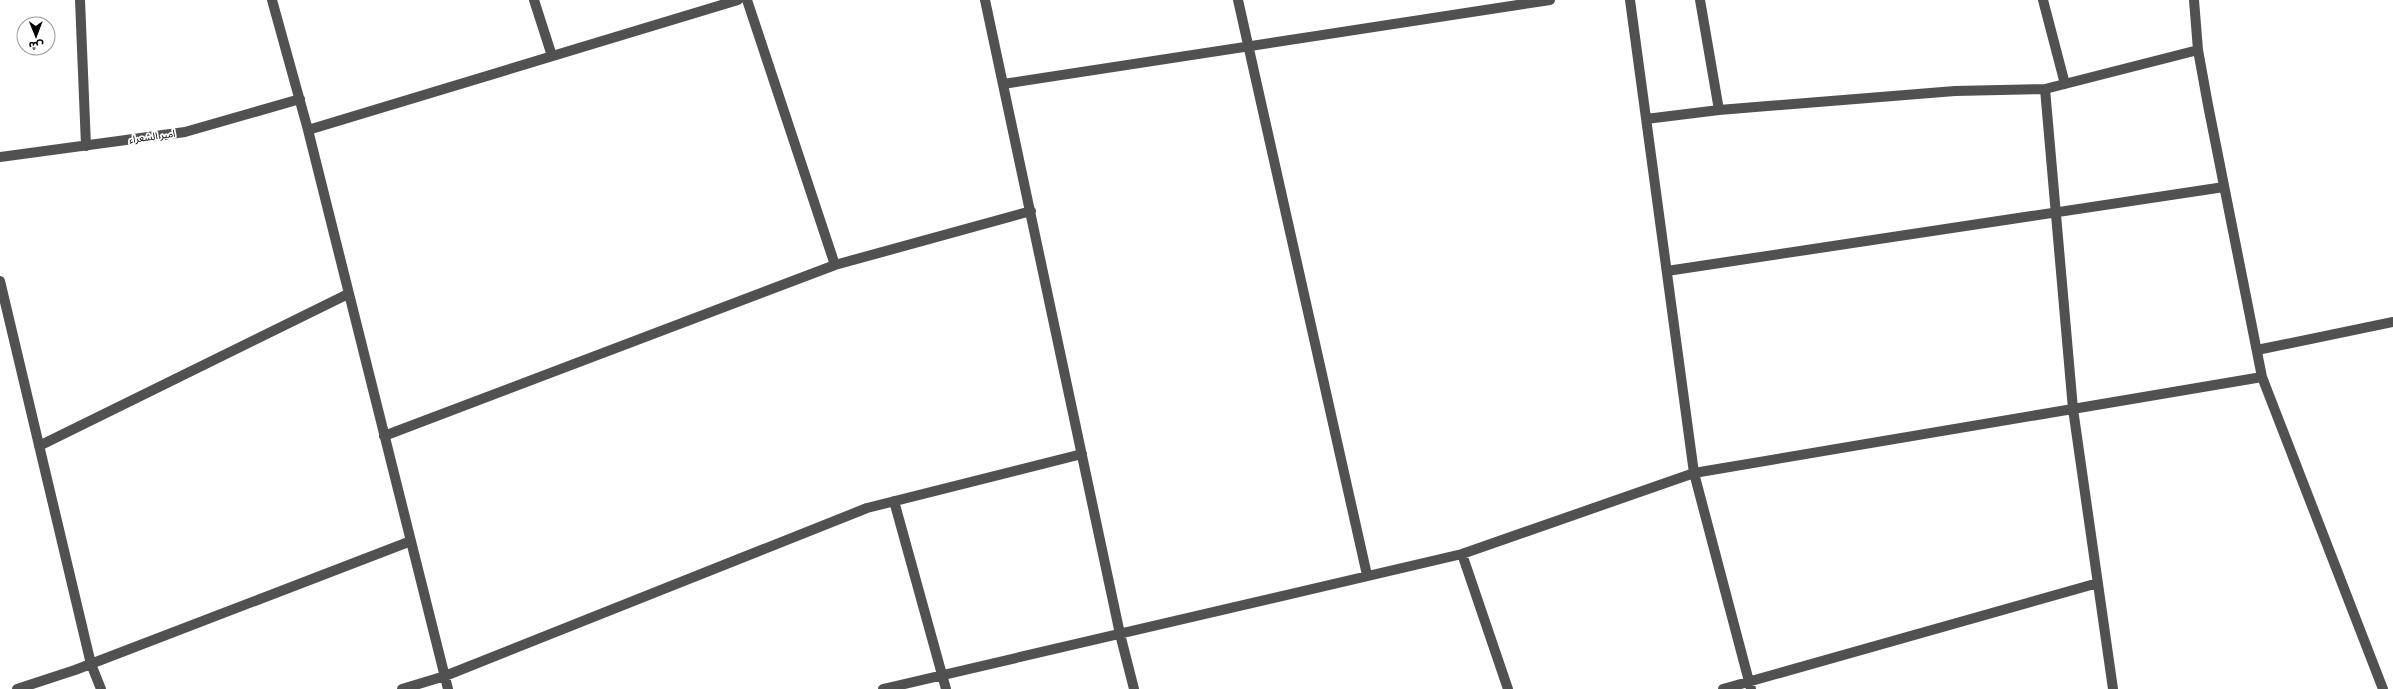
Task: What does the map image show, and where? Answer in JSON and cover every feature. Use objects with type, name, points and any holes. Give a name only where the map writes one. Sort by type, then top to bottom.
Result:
[{"type":"street","points":[[80,0],[86,146]]},
{"type":"street","points":[[272,0],[308,130],[448,689]]},
{"type":"street","points":[[534,0],[552,56]]},
{"type":"street","points":[[308,130],[738,0]]},
{"type":"street","points":[[747,0],[835,265]]},
{"type":"street","points":[[985,0],[1120,634],[1134,689]]},
{"type":"street","points":[[1238,0],[1367,576]]},
{"type":"street","points":[[1004,84],[1249,48],[1550,0]]},
{"type":"street","points":[[1630,0],[1694,473],[1750,685]]},
{"type":"street","points":[[1700,0],[1719,110]]},
{"type":"street","points":[[2043,0],[2065,84]]},
{"type":"street","points":[[2194,0],[2198,50],[2262,378],[2383,689]]},
{"type":"street","points":[[1646,119],[1719,110],[1955,91],[2045,89],[2198,50]]},
{"type":"street","points":[[2045,89],[2073,409],[2113,689]]},
{"type":"street","name":"امير الشعراء","points":[[0,157],[185,132],[300,99]]},
{"type":"street","points":[[1667,271],[2224,187]]},
{"type":"street","points":[[384,436],[835,265],[1030,211]]},
{"type":"street","points":[[0,281],[92,664],[101,689]]},
{"type":"street","points":[[39,446],[348,294]]},
{"type":"street","points":[[2257,350],[2393,322]]},
{"type":"street","points":[[883,689],[1462,554],[1694,473],[2262,378]]},
{"type":"street","points":[[402,689],[445,676],[867,508],[1082,454]]},
{"type":"street","points":[[894,501],[946,689]]},
{"type":"street","points":[[17,689],[92,664],[411,541]]},
{"type":"street","points":[[1462,554],[1508,689]]},
{"type":"street","points":[[1723,689],[1750,685],[2098,583]]}]
